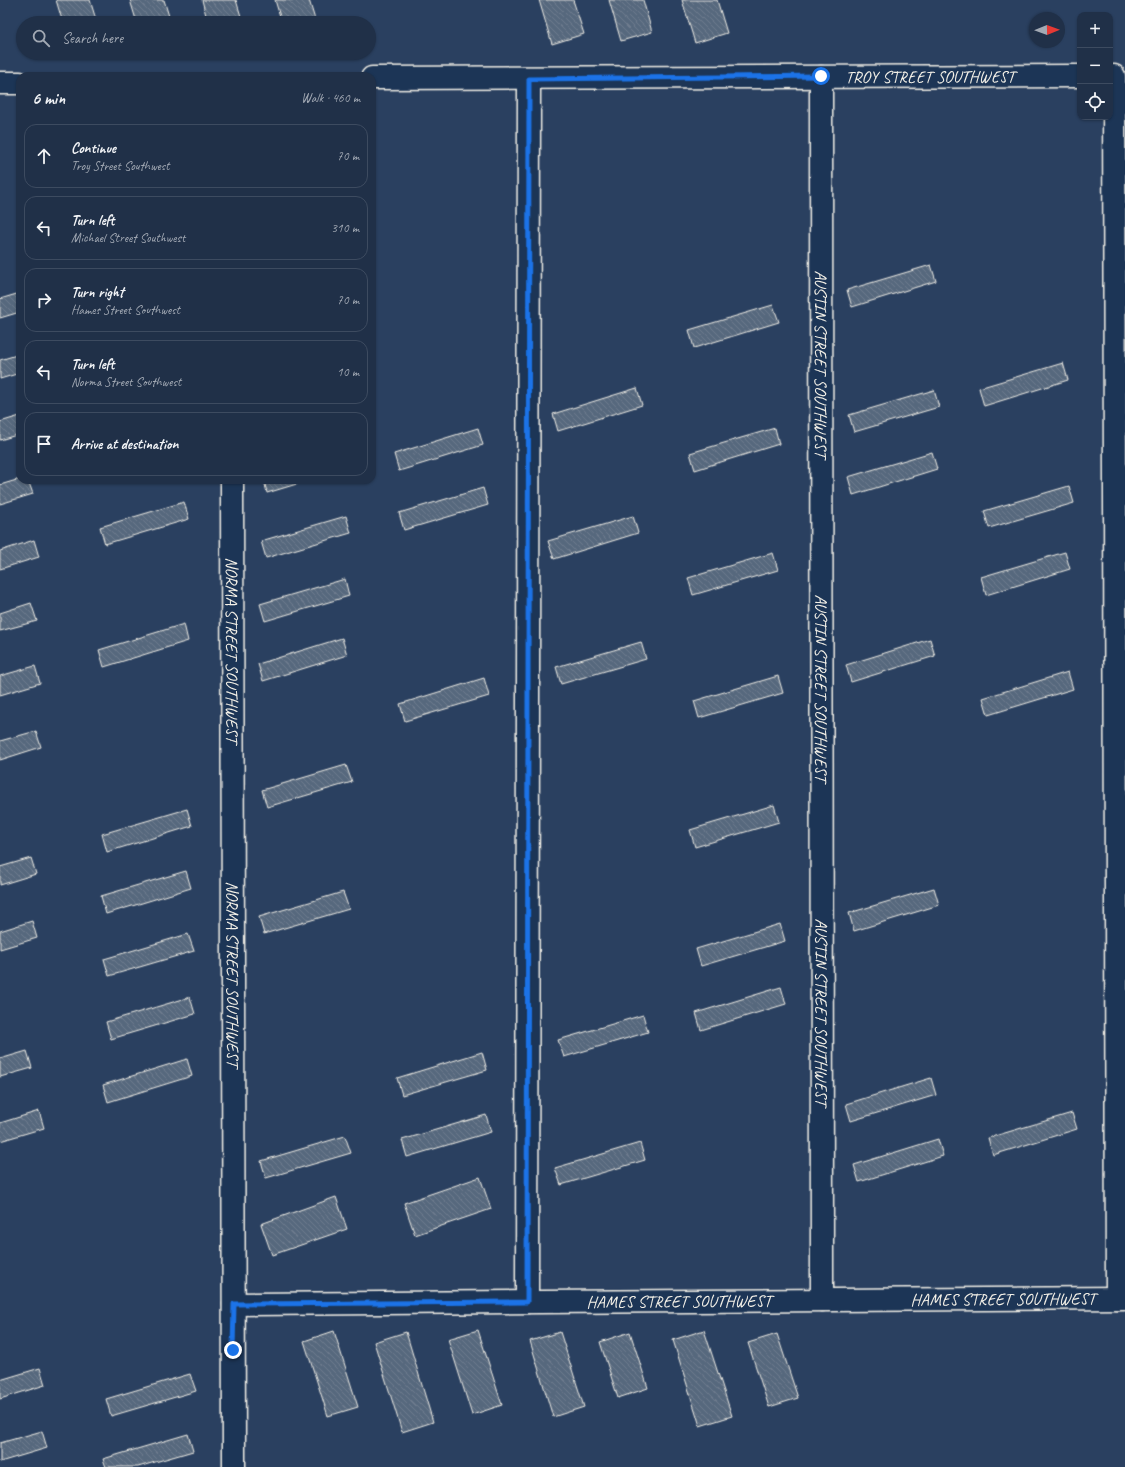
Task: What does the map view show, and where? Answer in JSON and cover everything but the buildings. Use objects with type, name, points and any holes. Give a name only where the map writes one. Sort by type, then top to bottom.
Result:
[{"type":"street","name":"TROY STREET SOUTHWEST","points":[[376,78],[529,79],[821,76],[1077,76]]},
{"type":"street","name":"AUSTIN STREET SOUTHWEST","points":[[821,76],[822,1300]]},
{"type":"street","points":[[1116,76],[1121,1298]]},
{"type":"street","points":[[527,1302],[529,79]]},
{"type":"street","points":[[0,83],[16,83]]},
{"type":"street","name":"NORMA STREET SOUTHWEST","points":[[232,484],[234,1467]]},
{"type":"street","name":"HAMES STREET SOUTHWEST","points":[[234,1304],[1121,1298]]},
{"type":"route","points":[[233,1350],[234,1304],[527,1302],[529,79],[821,76]]}]
